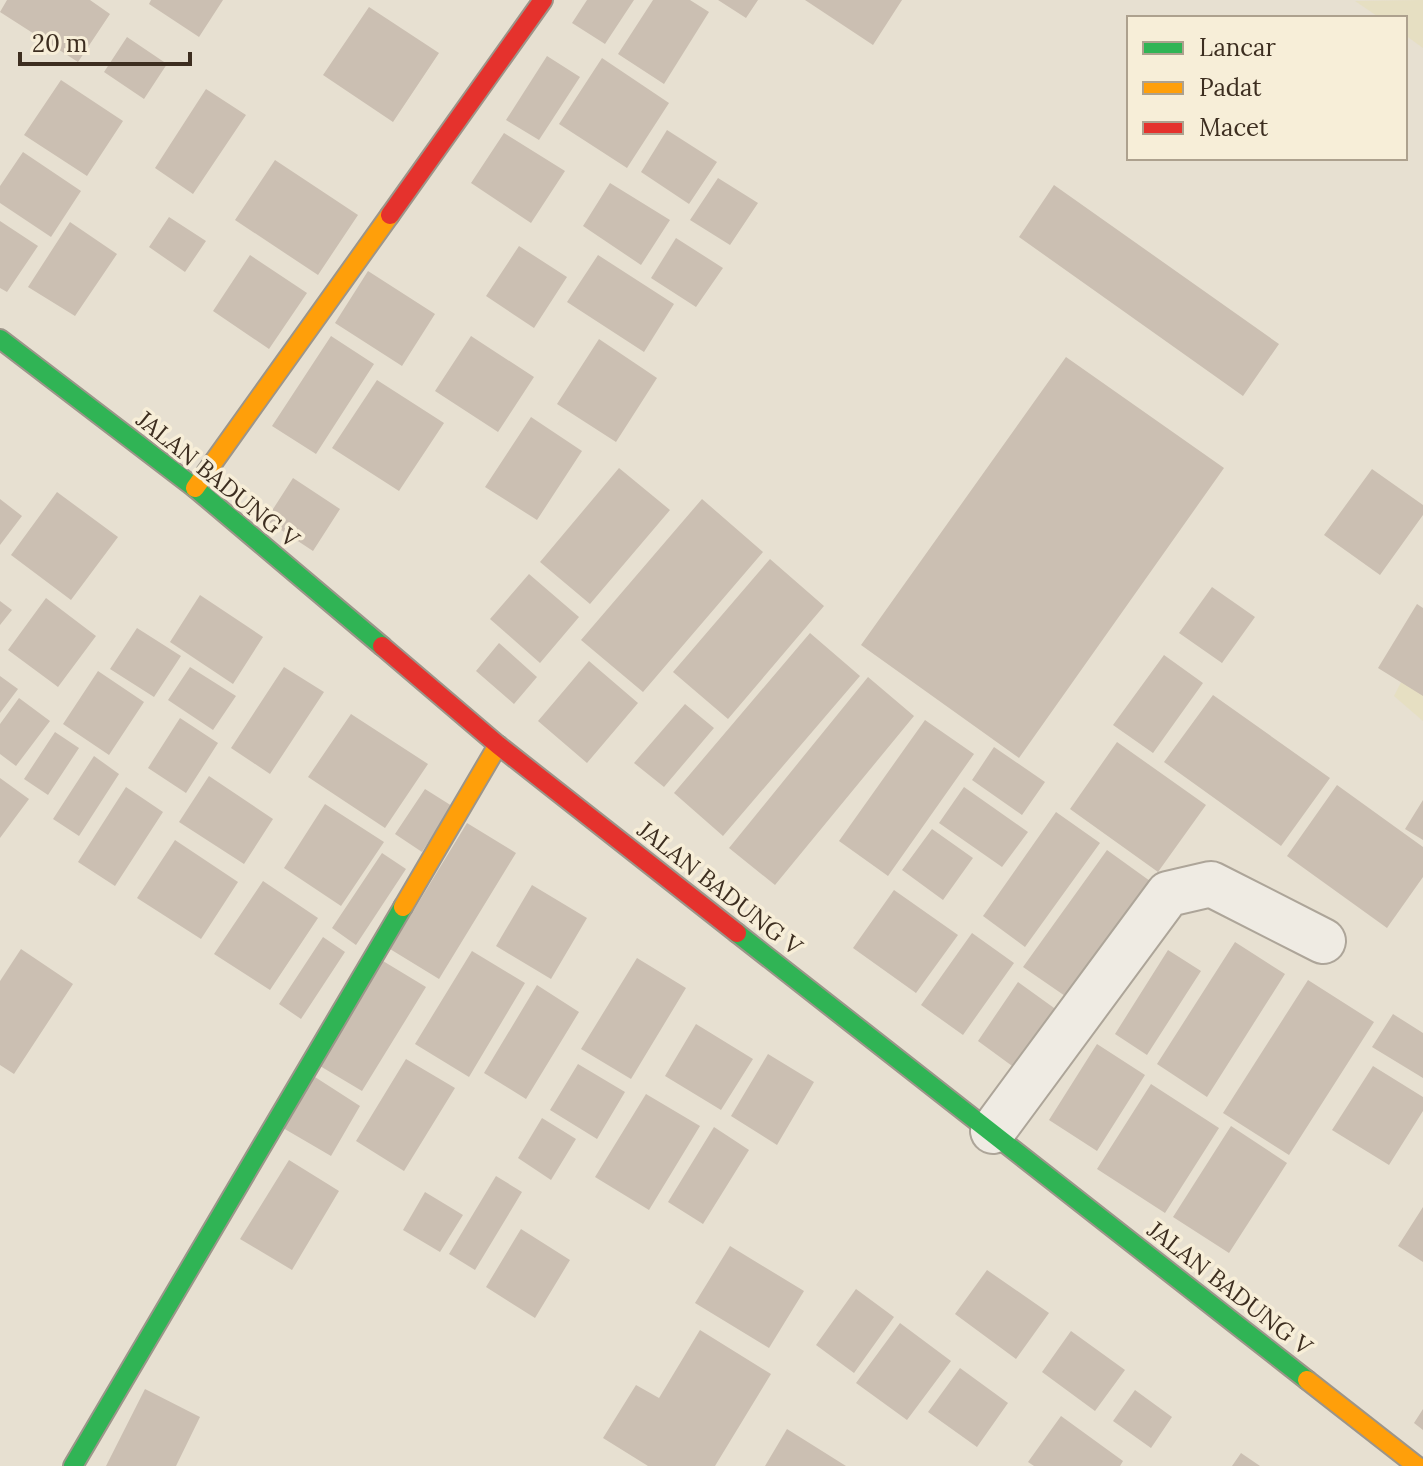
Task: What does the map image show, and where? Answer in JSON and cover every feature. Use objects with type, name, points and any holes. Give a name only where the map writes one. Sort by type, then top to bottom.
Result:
[{"type":"main road","points":[[195,488],[543,0]]},
{"type":"main road","name":"JALAN BADUNG V","points":[[0,339],[195,488],[498,745],[1417,1466]]},
{"type":"main road","points":[[73,1466],[498,745]]},
{"type":"street","points":[[993,1131],[1168,894],[1211,884],[1323,941]]},
{"type":"shaded area","points":[[1423,0],[1423,48],[1407,36],[1407,16],[1377,16],[1355,1]]},
{"type":"shaded area","points":[[1423,639],[1423,721],[1394,696]]},
{"type":"building","points":[[7,0],[90,0],[110,14],[78,62],[0,12]]},
{"type":"building","points":[[151,0],[223,0],[199,37],[149,4]]},
{"type":"building","points":[[587,0],[634,0],[605,44],[572,23]]},
{"type":"building","points":[[653,0],[690,0],[709,12],[664,84],[618,54]]},
{"type":"building","points":[[718,0],[758,0],[746,18]]},
{"type":"building","points":[[805,0],[902,0],[873,45]]},
{"type":"building","points":[[369,7],[439,53],[393,122],[323,75]]},
{"type":"building","points":[[127,37],[167,64],[144,99],[104,72]]},
{"type":"building","points":[[547,56],[580,77],[539,140],[506,120]]},
{"type":"building","points":[[602,58],[669,103],[627,168],[559,124]]},
{"type":"building","points":[[61,80],[123,121],[87,176],[24,135]]},
{"type":"building","points":[[206,89],[246,115],[193,194],[155,168]]},
{"type":"building","points":[[667,130],[717,162],[689,204],[641,172]]},
{"type":"building","points":[[504,133],[565,171],[531,223],[471,183]]},
{"type":"building","points":[[23,152],[81,191],[51,237],[0,203],[0,186]]},
{"type":"building","points":[[275,160],[358,215],[318,275],[235,220]]},
{"type":"building","points":[[718,178],[758,203],[730,245],[690,220]]},
{"type":"building","points":[[610,183],[670,220],[641,265],[583,226]]},
{"type":"building","points":[[1054,185],[1279,344],[1243,396],[1019,237]]},
{"type":"building","points":[[169,217],[206,241],[185,272],[149,247]]},
{"type":"building","points":[[0,221],[38,246],[7,292],[0,288]]},
{"type":"building","points":[[70,222],[117,254],[75,316],[28,287]]},
{"type":"building","points":[[676,238],[723,268],[696,307],[651,278]]},
{"type":"building","points":[[519,246],[567,277],[534,328],[486,296]]},
{"type":"building","points":[[250,255],[307,293],[269,349],[213,311]]},
{"type":"building","points":[[598,255],[674,304],[644,352],[567,302]]},
{"type":"building","points":[[368,271],[435,314],[402,366],[335,323]]},
{"type":"building","points":[[331,336],[374,364],[316,454],[272,426]]},
{"type":"building","points":[[471,336],[534,377],[498,432],[435,391]]},
{"type":"building","points":[[599,339],[657,378],[616,442],[557,404]]},
{"type":"building","points":[[1066,357],[1224,468],[1019,758],[861,645]]},
{"type":"building","points":[[377,380],[444,423],[399,491],[332,448]]},
{"type":"building","points":[[531,417],[582,451],[537,520],[485,487]]},
{"type":"building","points":[[619,468],[670,510],[590,604],[540,562]]},
{"type":"building","points":[[1372,469],[1423,505],[1423,515],[1380,575],[1324,535]]},
{"type":"building","points":[[293,478],[340,509],[313,551],[266,520]]},
{"type":"building","points":[[57,492],[118,537],[71,600],[11,555]]},
{"type":"building","points":[[0,499],[22,516],[0,545]]},
{"type":"building","points":[[702,499],[763,552],[643,692],[581,640]]},
{"type":"building","points":[[770,559],[824,606],[728,719],[673,672]]},
{"type":"building","points":[[529,574],[579,617],[540,663],[490,619]]},
{"type":"building","points":[[1212,587],[1255,617],[1222,663],[1179,633]]},
{"type":"building","points":[[200,595],[263,637],[233,684],[170,642]]},
{"type":"building","points":[[46,598],[96,636],[58,687],[8,650]]},
{"type":"building","points":[[0,601],[12,610],[0,625]]},
{"type":"building","points":[[1417,604],[1423,608],[1423,696],[1378,668]]},
{"type":"building","points":[[137,628],[181,656],[154,697],[110,669]]},
{"type":"building","points":[[810,633],[860,676],[723,836],[674,793]]},
{"type":"building","points":[[499,643],[537,677],[514,704],[476,671]]},
{"type":"building","points":[[1164,655],[1203,683],[1153,753],[1113,725]]},
{"type":"building","points":[[589,661],[638,703],[587,763],[538,721]]},
{"type":"building","points":[[190,667],[236,696],[213,730],[168,700]]},
{"type":"building","points":[[284,667],[324,692],[270,774],[231,748]]},
{"type":"building","points":[[98,671],[144,702],[109,755],[63,724]]},
{"type":"building","points":[[0,676],[18,689],[0,713]]},
{"type":"building","points":[[868,677],[914,716],[775,885],[729,848]]},
{"type":"building","points":[[1213,695],[1330,778],[1281,846],[1164,762]]},
{"type":"building","points":[[19,698],[50,721],[16,766],[0,754],[0,724]]},
{"type":"building","points":[[685,704],[714,728],[664,787],[634,763]]},
{"type":"building","points":[[351,714],[428,764],[385,828],[308,777]]},
{"type":"building","points":[[180,718],[218,743],[186,793],[148,768]]},
{"type":"building","points":[[925,720],[974,754],[888,876],[839,841]]},
{"type":"building","points":[[55,732],[79,748],[48,795],[24,779]]},
{"type":"building","points":[[1117,742],[1206,805],[1158,872],[1070,809]]},
{"type":"building","points":[[994,747],[1045,782],[1022,815],[972,780]]},
{"type":"building","points":[[94,756],[119,774],[79,836],[53,819]]},
{"type":"building","points":[[209,776],[273,819],[244,864],[179,822]]},
{"type":"building","points":[[0,778],[29,799],[0,838]]},
{"type":"building","points":[[1337,785],[1423,847],[1423,877],[1387,928],[1287,856]]},
{"type":"building","points":[[126,787],[163,812],[115,886],[78,862]]},
{"type":"building","points":[[964,787],[1028,832],[1002,867],[939,823]]},
{"type":"building","points":[[425,789],[452,806],[422,852],[395,834]]},
{"type":"building","points":[[1423,800],[1423,840],[1405,829]]},
{"type":"building","points":[[325,804],[384,842],[341,906],[284,868]]},
{"type":"building","points":[[1056,812],[1100,843],[1025,947],[983,916]]},
{"type":"building","points":[[467,823],[516,853],[439,979],[390,949]]},
{"type":"building","points":[[932,829],[973,858],[943,900],[902,870]]},
{"type":"building","points":[[175,840],[238,882],[201,939],[137,898]]},
{"type":"building","points":[[1107,850],[1150,881],[1068,998],[1023,967]]},
{"type":"building","points":[[382,853],[406,869],[356,945],[332,928]]},
{"type":"building","points":[[263,881],[318,918],[270,990],[214,954]]},
{"type":"building","points":[[532,885],[587,918],[551,979],[496,946]]},
{"type":"building","points":[[894,890],[958,935],[916,993],[853,948]]},
{"type":"building","points":[[972,933],[1014,963],[963,1035],[921,1005]]},
{"type":"building","points":[[323,937],[345,952],[301,1019],[279,1004]]},
{"type":"building","points":[[1235,942],[1285,974],[1207,1097],[1157,1064]]},
{"type":"building","points":[[21,949],[73,984],[14,1074],[0,1065],[0,981]]},
{"type":"building","points":[[1168,950],[1201,971],[1147,1055],[1115,1034]]},
{"type":"building","points":[[472,951],[525,983],[469,1077],[415,1044]]},
{"type":"building","points":[[637,958],[686,988],[631,1079],[581,1049]]},
{"type":"building","points":[[383,961],[426,987],[362,1091],[320,1066]]},
{"type":"building","points":[[1308,980],[1374,1022],[1289,1155],[1223,1113]]},
{"type":"building","points":[[1018,982],[1061,1013],[1019,1071],[978,1041]]},
{"type":"building","points":[[537,985],[579,1012],[526,1099],[484,1073]]},
{"type":"building","points":[[1393,1014],[1423,1033],[1423,1078],[1372,1047]]},
{"type":"building","points":[[696,1024],[753,1059],[721,1110],[665,1076]]},
{"type":"building","points":[[1097,1044],[1145,1075],[1097,1151],[1049,1120]]},
{"type":"building","points":[[768,1054],[814,1082],[777,1145],[731,1116]]},
{"type":"building","points":[[406,1059],[455,1088],[404,1171],[356,1141]]},
{"type":"building","points":[[578,1064],[625,1092],[597,1139],[550,1110]]},
{"type":"building","points":[[1373,1066],[1423,1097],[1423,1111],[1389,1165],[1332,1130]]},
{"type":"building","points":[[315,1077],[360,1106],[331,1156],[283,1128]]},
{"type":"building","points":[[1151,1084],[1219,1128],[1165,1213],[1097,1169]]},
{"type":"building","points":[[646,1094],[700,1126],[649,1210],[595,1177]]},
{"type":"building","points":[[542,1118],[576,1139],[551,1180],[518,1158]]},
{"type":"building","points":[[1231,1126],[1287,1163],[1229,1253],[1173,1217]]},
{"type":"building","points":[[714,1127],[749,1150],[703,1224],[668,1202]]},
{"type":"building","points":[[289,1160],[339,1191],[292,1270],[240,1239]]},
{"type":"building","points":[[496,1176],[522,1192],[475,1270],[449,1254]]},
{"type":"building","points":[[425,1192],[463,1215],[440,1252],[403,1230]]},
{"type":"building","points":[[1423,1207],[1423,1262],[1398,1246]]},
{"type":"building","points":[[521,1229],[570,1260],[535,1318],[486,1287]]},
{"type":"building","points":[[730,1246],[804,1291],[769,1348],[695,1303]]},
{"type":"building","points":[[987,1270],[1049,1313],[1016,1359],[955,1314]]},
{"type":"building","points":[[856,1289],[894,1317],[854,1373],[816,1345]]},
{"type":"building","points":[[900,1323],[951,1361],[907,1420],[856,1383]]},
{"type":"building","points":[[700,1330],[771,1374],[715,1466],[648,1466],[603,1438],[636,1385],[659,1398]]},
{"type":"building","points":[[1071,1331],[1125,1370],[1095,1411],[1042,1372]]},
{"type":"building","points":[[960,1368],[1008,1403],[977,1447],[928,1412]]},
{"type":"building","points":[[145,1389],[200,1417],[176,1466],[106,1466]]},
{"type":"building","points":[[1135,1390],[1172,1417],[1151,1448],[1113,1421]]},
{"type":"building","points":[[1423,1409],[1423,1430],[1414,1423]]},
{"type":"building","points":[[1061,1416],[1123,1461],[1120,1466],[1034,1466],[1028,1462]]},
{"type":"building","points":[[787,1429],[846,1466],[765,1466]]},
{"type":"building","points":[[1241,1453],[1260,1466],[1232,1466]]},
{"type":"traffic: fast","points":[[0,339],[195,488],[382,646]]},
{"type":"traffic: fast","points":[[73,1466],[403,907]]},
{"type":"traffic: fast","points":[[737,933],[1307,1380]]},
{"type":"traffic: slow","points":[[195,488],[390,215]]},
{"type":"traffic: slow","points":[[403,907],[498,745]]},
{"type":"traffic: slow","points":[[1307,1380],[1417,1466]]},
{"type":"traffic: jam","points":[[390,215],[543,0]]},
{"type":"traffic: jam","points":[[382,646],[498,745],[737,933]]}]
